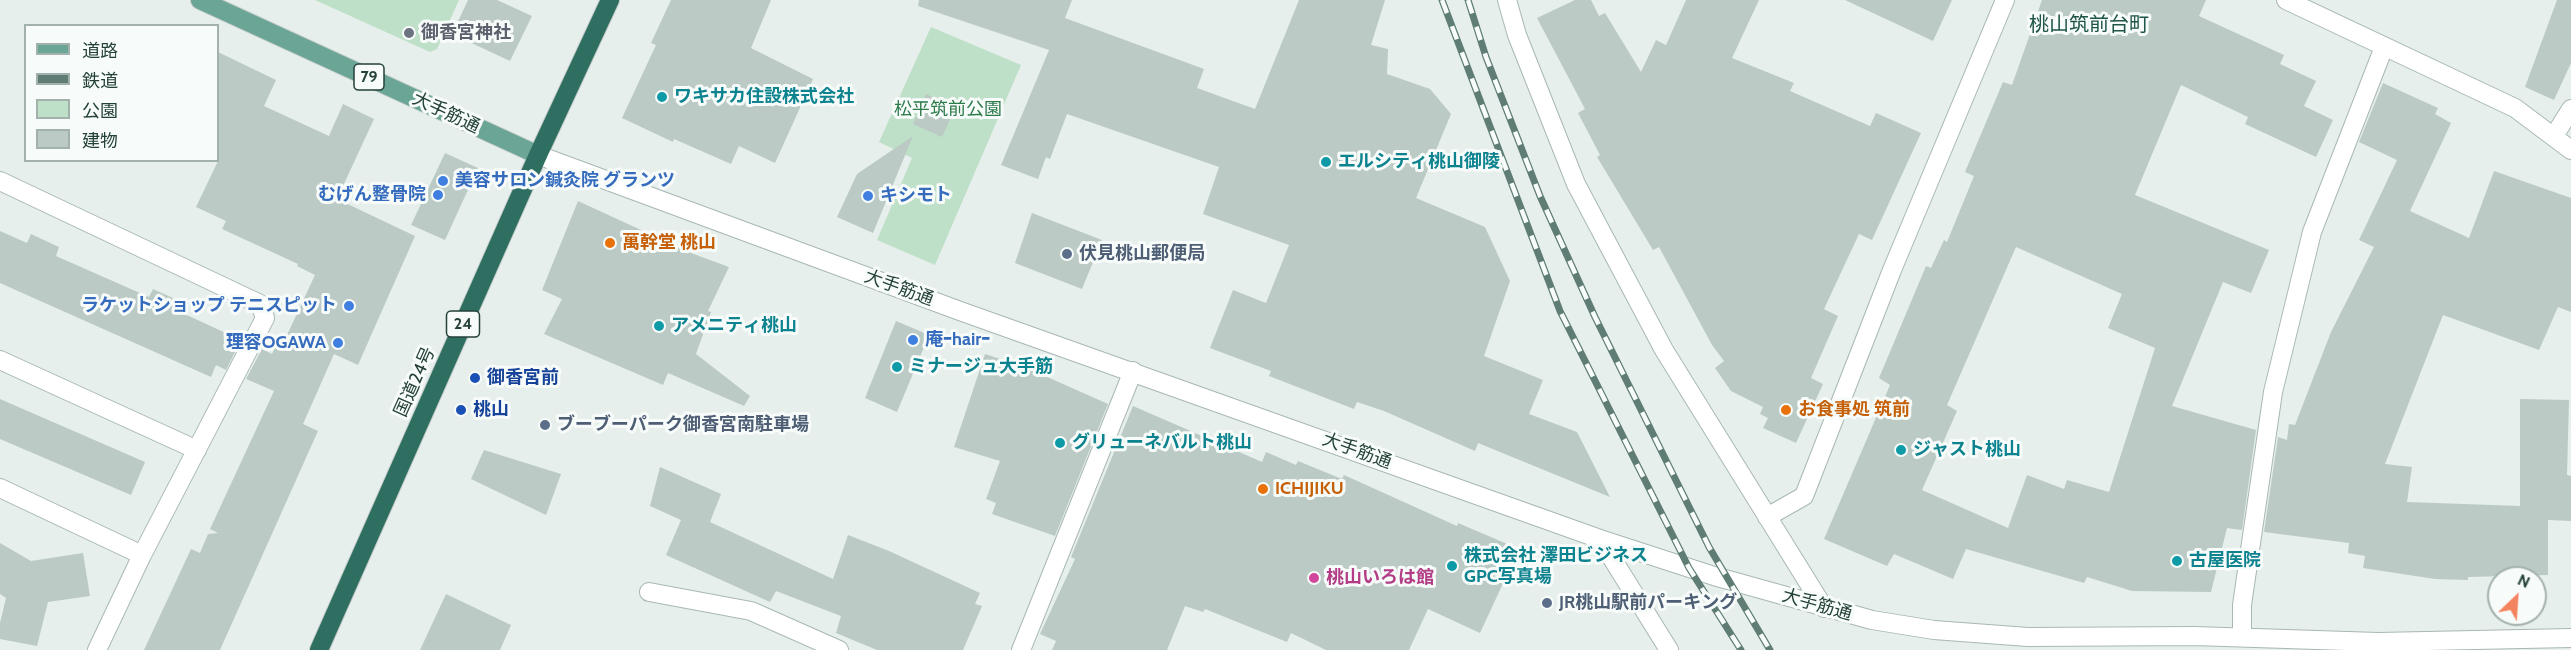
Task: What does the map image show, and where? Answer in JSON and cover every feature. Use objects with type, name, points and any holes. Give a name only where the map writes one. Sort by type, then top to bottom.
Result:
[{"type":"highway","name":"国道24号","points":[[319,650],[538,155],[610,0]]},
{"type":"main road","name":"大手筋通","points":[[200,0],[538,155]]},
{"type":"street","points":[[1506,0],[1517,35],[1576,183],[1664,350],[1824,608]]},
{"type":"street","points":[[1767,517],[1804,496],[1892,270],[2005,0]]},
{"type":"street","points":[[2286,0],[2515,108],[2571,150]]},
{"type":"street","points":[[2242,637],[2241,605],[2273,392],[2303,266],[2312,232],[2384,47]]},
{"type":"street","points":[[2554,136],[2571,109]]},
{"type":"street","name":"大手筋通","points":[[538,155],[960,311],[1600,539],[1824,608],[1872,620],[1977,634],[2242,637],[2378,642],[2571,638]]},
{"type":"street","points":[[0,181],[260,304],[265,318],[142,555],[97,650]]},
{"type":"street","points":[[0,360],[197,450]]},
{"type":"street","points":[[1021,650],[1133,371]]},
{"type":"street","points":[[0,488],[142,555]]},
{"type":"street","points":[[1600,539],[1669,650]]},
{"type":"street","points":[[649,592],[751,611],[839,650]]},
{"type":"green space","name":"御香宮神社","points":[[315,0],[459,0],[437,49],[430,52]]},
{"type":"green space","name":"松平筑前公園","points":[[931,27],[1021,65],[935,265],[877,240],[912,158],[879,142]]},
{"type":"building","points":[[468,0],[497,0],[532,16],[510,61],[452,34]]},
{"type":"building","points":[[671,0],[771,0],[751,48],[813,79],[775,163],[739,146],[731,164],[674,139],[673,142],[622,118],[656,45],[651,43]]},
{"type":"building","points":[[919,0],[1072,0],[1065,18],[1204,69],[1197,88],[1255,109],[1299,0],[1385,0],[1371,45],[1388,49],[1387,74],[1430,89],[1451,114],[1416,198],[1485,227],[1510,281],[1484,356],[1543,380],[1529,414],[1577,432],[1610,497],[1478,443],[1475,451],[1384,411],[1357,402],[1354,409],[1269,376],[1271,371],[1210,348],[1233,290],[1266,303],[1289,245],[1203,214],[1219,167],[1067,114],[1050,159],[1046,157],[1038,179],[1001,165],[1049,50],[918,6]]},
{"type":"building","points":[[1575,0],[1591,0],[1599,16],[1605,13],[1641,72],[1656,40],[1666,45],[1686,0],[1759,0],[1732,58],[1794,83],[1790,91],[1870,126],[1876,113],[1921,133],[1872,240],[1859,234],[1824,309],[1838,316],[1811,378],[1823,384],[1796,443],[1763,428],[1768,418],[1760,414],[1763,407],[1731,391],[1715,368],[1724,361],[1712,345],[1659,247],[1653,250],[1597,157],[1600,155],[1578,113],[1585,109],[1537,18]]},
{"type":"building","points":[[1845,0],[1952,0],[1933,41]]},
{"type":"building","points":[[2042,0],[2206,0],[2199,16],[2284,55],[2280,64],[2316,81],[2304,106],[2333,120],[2316,157],[2245,124],[2248,117],[2181,85],[2135,195],[2269,250],[2251,293],[2223,282],[2172,406],[2256,430],[2242,530],[2227,528],[2211,592],[2132,591],[2087,577],[2084,583],[1966,549],[1953,579],[1894,554],[1887,566],[1824,539],[1890,385],[1879,378],[1926,266],[1931,268],[1944,240],[1947,242],[1974,176],[1965,172],[2003,82],[2012,85]],"holes":[[[2016,247],[2122,294],[2108,328],[2155,348],[2109,492],[2067,480],[2064,489],[2027,475],[2008,528],[1922,490],[1957,411],[1947,405]]]},
{"type":"building","points":[[2557,0],[2571,0],[2571,63],[2554,100],[2525,87]]},
{"type":"building","points":[[219,52],[276,80],[264,106],[329,136],[343,104],[374,119],[337,199],[415,236],[358,365],[334,354],[303,424],[318,431],[220,650],[144,650],[191,549],[200,553],[208,534],[218,533],[210,529],[274,391],[246,379],[262,349],[272,354],[282,333],[287,335],[315,275],[297,266],[298,264],[222,229],[226,221],[196,207],[219,162]]},
{"type":"building","points":[[2383,83],[2438,108],[2435,114],[2451,123],[2410,211],[2469,238],[2494,171],[2571,198],[2571,312],[2558,307],[2539,350],[2443,315],[2385,464],[2412,467],[2407,502],[2520,506],[2520,399],[2569,400],[2567,475],[2571,476],[2571,521],[2548,520],[2548,575],[2547,566],[2487,566],[2487,577],[2468,577],[2468,580],[2435,579],[2363,568],[2365,556],[2348,553],[2349,543],[2264,532],[2278,437],[2287,440],[2289,424],[2295,425],[2331,332],[2374,247],[2359,240],[2397,160],[2359,142]]},
{"type":"building","points":[[926,94],[956,107],[942,137],[913,124]]},
{"type":"building","name":"キシモト","points":[[913,136],[873,233],[837,217],[857,174]]},
{"type":"building","points":[[445,153],[478,168],[445,240],[411,225]]},
{"type":"building","points":[[578,201],[691,253],[729,267],[708,311],[711,312],[696,354],[750,396],[744,406],[668,373],[663,385],[544,334],[562,299],[542,290]]},
{"type":"building","points":[[1032,213],[1102,240],[1082,289],[1015,263]]},
{"type":"building","points":[[0,231],[27,243],[31,234],[59,247],[56,256],[149,297],[153,289],[182,302],[178,311],[241,340],[226,370],[216,365],[211,377],[0,283]]},
{"type":"building","name":"ミナージュ大手筋","points":[[896,321],[929,335],[897,412],[865,398]]},
{"type":"building","points":[[985,354],[1025,367],[1108,404],[1055,536],[992,514],[996,503],[986,499],[1000,461],[954,447]]},
{"type":"building","points":[[0,399],[145,462],[131,495],[0,439]]},
{"type":"building","points":[[1133,406],[1262,462],[1266,452],[1296,465],[1298,461],[1342,479],[1344,475],[1457,526],[1458,523],[1519,549],[1480,633],[1428,609],[1409,650],[1326,650],[1291,633],[1287,642],[1205,609],[1203,612],[1185,606],[1167,650],[1052,650],[1056,641],[1040,634],[1075,559],[1071,557]]},
{"type":"building","points":[[484,450],[561,474],[546,515],[471,479]]},
{"type":"building","points":[[660,467],[721,494],[710,522],[833,579],[848,535],[889,551],[980,593],[975,604],[982,606],[963,650],[877,650],[836,633],[841,616],[776,591],[770,602],[666,555],[681,520],[650,506]]},
{"type":"building","points":[[0,543],[31,561],[83,553],[90,596],[48,602],[37,646],[0,639],[0,623],[6,598],[0,594]]},
{"type":"building","points":[[446,594],[511,625],[500,650],[420,650]]},
{"type":"railway","points":[[1442,0],[1560,311],[1689,568],[1741,650]]},
{"type":"railway","points":[[1468,0],[1486,57],[1540,196],[1595,317],[1709,547],[1770,650]]},
{"type":"place","name":"御香宮神社","points":[[409,33]]},
{"type":"place","name":"ワキサカ住設株式会社","points":[[662,97]]},
{"type":"place","name":"エルシティ桃山御陵","points":[[1326,162]]},
{"type":"place","name":"美容サロン鍼灸院 グランツ","points":[[443,181]]},
{"type":"place","name":"むげん整骨院","points":[[438,195]]},
{"type":"place","name":"キシモト","points":[[868,196]]},
{"type":"place","name":"萬幹堂 桃山","points":[[610,243]]},
{"type":"place","name":"伏見桃山郵便局","points":[[1067,254]]},
{"type":"place","name":"ラケットショップ テニスピット","points":[[349,306]]},
{"type":"place","name":"アメニティ桃山","points":[[659,326]]},
{"type":"place","name":"庵ｰhairｰ","points":[[913,340]]},
{"type":"place","name":"理容OGAWA","points":[[338,343]]},
{"type":"place","name":"ミナージュ大手筋","points":[[897,367]]},
{"type":"place","name":"御香宮前","points":[[475,378]]},
{"type":"place","name":"桃山","points":[[461,410]]},
{"type":"place","name":"お食事処 筑前","points":[[1786,410]]},
{"type":"place","name":"ブーブーパーク御香宮南駐車場","points":[[545,425]]},
{"type":"place","name":"グリューネバルト桃山","points":[[1060,443]]},
{"type":"place","name":"ジャスト桃山","points":[[1901,450]]},
{"type":"place","name":"ICHIJIKU","points":[[1263,489]]},
{"type":"place","name":"古屋医院","points":[[2177,561]]},
{"type":"place","name":"株式会社 澤田ビジネス GPC写真場","points":[[1452,566]]},
{"type":"place","name":"桃山いろは館","points":[[1314,578]]},
{"type":"place","name":"JR桃山駅前パーキング","points":[[1547,603]]},
{"type":"district","name":"桃山筑前台町","points":[[2089,25]]}]
